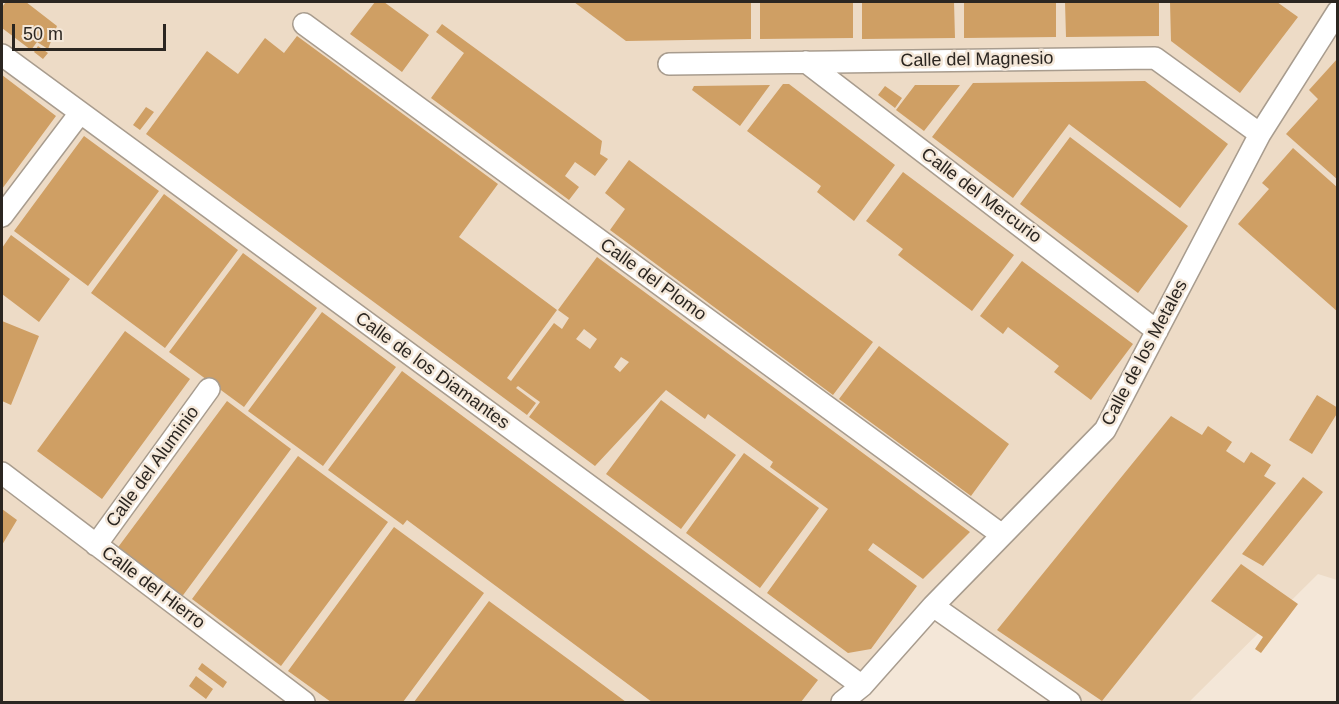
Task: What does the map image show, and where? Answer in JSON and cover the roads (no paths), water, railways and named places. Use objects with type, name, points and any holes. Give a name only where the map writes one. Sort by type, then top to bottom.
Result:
[{"type":"street","name":"Calle de los Metales","points":[[842,702],[862,686],[933,606],[1106,430],[1260,134],[1338,11]]},
{"type":"street","name":"Calle del Plomo","points":[[304,24],[1002,536]]},
{"type":"street","name":"Calle de los Diamantes","points":[[2,55],[862,686]]},
{"type":"street","name":"Calle del Magnesio","points":[[669,64],[1155,58],[1260,134]]},
{"type":"street","name":"Calle del Mercurio","points":[[806,62],[1157,331]]},
{"type":"street","points":[[2,216],[80,113]]},
{"type":"street","name":"Calle del Aluminio","points":[[96,545],[209,389]]},
{"type":"street","name":"Calle del Hierro","points":[[2,473],[304,702]]},
{"type":"street","points":[[933,606],[1070,702]]}]
